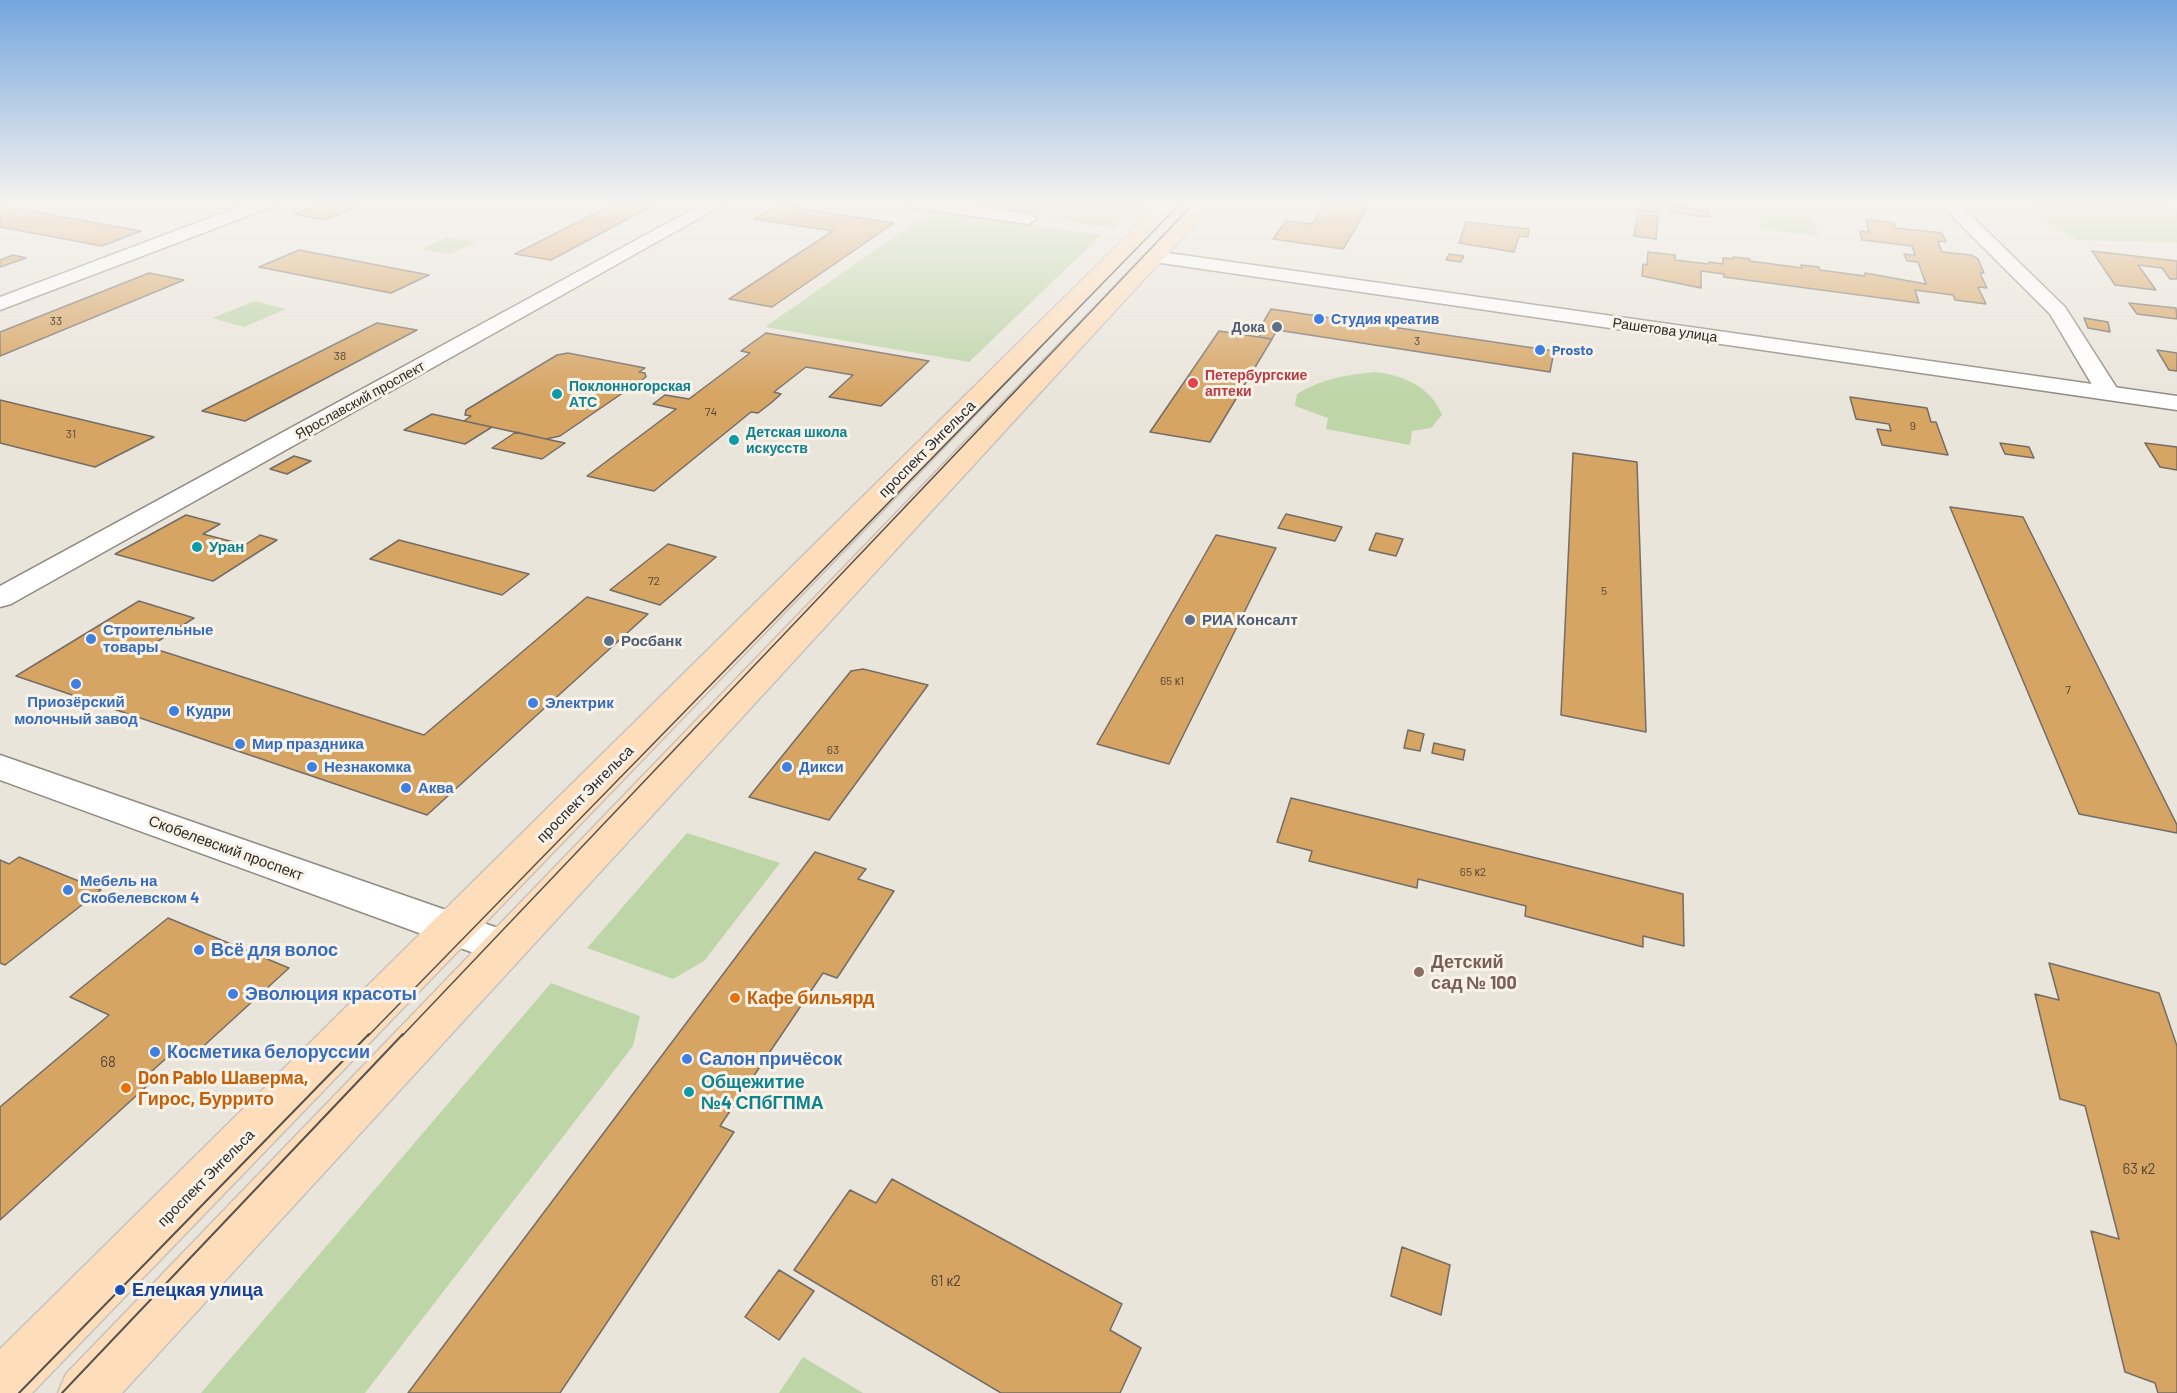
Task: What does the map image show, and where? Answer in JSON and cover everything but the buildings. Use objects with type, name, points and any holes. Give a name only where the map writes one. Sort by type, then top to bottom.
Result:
[{"type":"main road","name":"проспект Энгельса","points":[[0,1387],[1107,267]]},
{"type":"main road","points":[[85,1393],[1145,267]]},
{"type":"street","points":[[0,304],[97,267]]},
{"type":"street","name":"Ярославский проспект","points":[[0,598],[601,267]]},
{"type":"street","name":"Рашетова улица","points":[[1224,267],[2177,403]]},
{"type":"street","points":[[2013,267],[2058,311],[2108,393]]},
{"type":"street","name":"Скобелевский проспект","points":[[0,767],[504,947]]},
{"type":"green space","points":[[851,267],[1068,267],[969,362],[765,327]]},
{"type":"green space","points":[[255,301],[286,309],[244,327],[212,318]]},
{"type":"green space","points":[[1376,372],[1397,376],[1416,384],[1431,397],[1442,415],[1431,428],[1412,431],[1410,445],[1326,429],[1328,418],[1295,406],[1297,394],[1325,381]]},
{"type":"green space","points":[[687,833],[780,863],[704,961],[673,979],[587,948]]},
{"type":"green space","points":[[551,983],[640,1016],[633,1046],[365,1393],[201,1393]]},
{"type":"green space","points":[[803,1357],[863,1393],[779,1393]]},
{"type":"tram line","points":[[368,1036],[1119,267]]},
{"type":"tram line","points":[[402,1036],[1133,267]]},
{"type":"tram line","points":[[19,1393],[369,1034]]},
{"type":"tram line","points":[[62,1393],[403,1034]]},
{"type":"place","name":"Студия креатив","points":[[1319,319]]},
{"type":"place","name":"Дока","points":[[1277,327]]},
{"type":"place","name":"Prosto","points":[[1540,350]]},
{"type":"place","name":"Петербургские аптеки","points":[[1193,383]]},
{"type":"place","name":"Поклонногорская АТС","points":[[557,394]]},
{"type":"place","name":"Детская школа искусств","points":[[734,440]]},
{"type":"place","name":"Уран","points":[[197,547]]},
{"type":"place","name":"РИА Консалт","points":[[1190,620]]},
{"type":"place","name":"Строительные товары","points":[[91,639]]},
{"type":"place","name":"Росбанк","points":[[609,641]]},
{"type":"place","name":"Приозёрский молочный завод","points":[[76,684]]},
{"type":"place","name":"Электрик","points":[[533,703]]},
{"type":"place","name":"Кудри","points":[[174,711]]},
{"type":"place","name":"Мир праздника","points":[[240,744]]},
{"type":"place","name":"Незнакомка","points":[[312,767]]},
{"type":"place","name":"Дикси","points":[[787,767]]},
{"type":"place","name":"Аква","points":[[406,788]]},
{"type":"place","name":"Мебель на Скобелевском 4","points":[[68,890]]},
{"type":"place","name":"Всё для волос","points":[[199,950]]},
{"type":"place","name":"Детский сад № 100","points":[[1419,972]]},
{"type":"place","name":"Эволюция красоты","points":[[233,994]]},
{"type":"place","name":"Кафе бильярд","points":[[735,998]]},
{"type":"place","name":"Косметика белоруссии","points":[[155,1052]]},
{"type":"place","name":"Салон причёсок","points":[[687,1059]]},
{"type":"place","name":"Don Pablo Шаверма, Гирос, Буррито","points":[[126,1088]]},
{"type":"place","name":"Общежитие №4 СПбГПМА","points":[[689,1092]]},
{"type":"place","name":"Елецкая улица","points":[[120,1290]]}]
